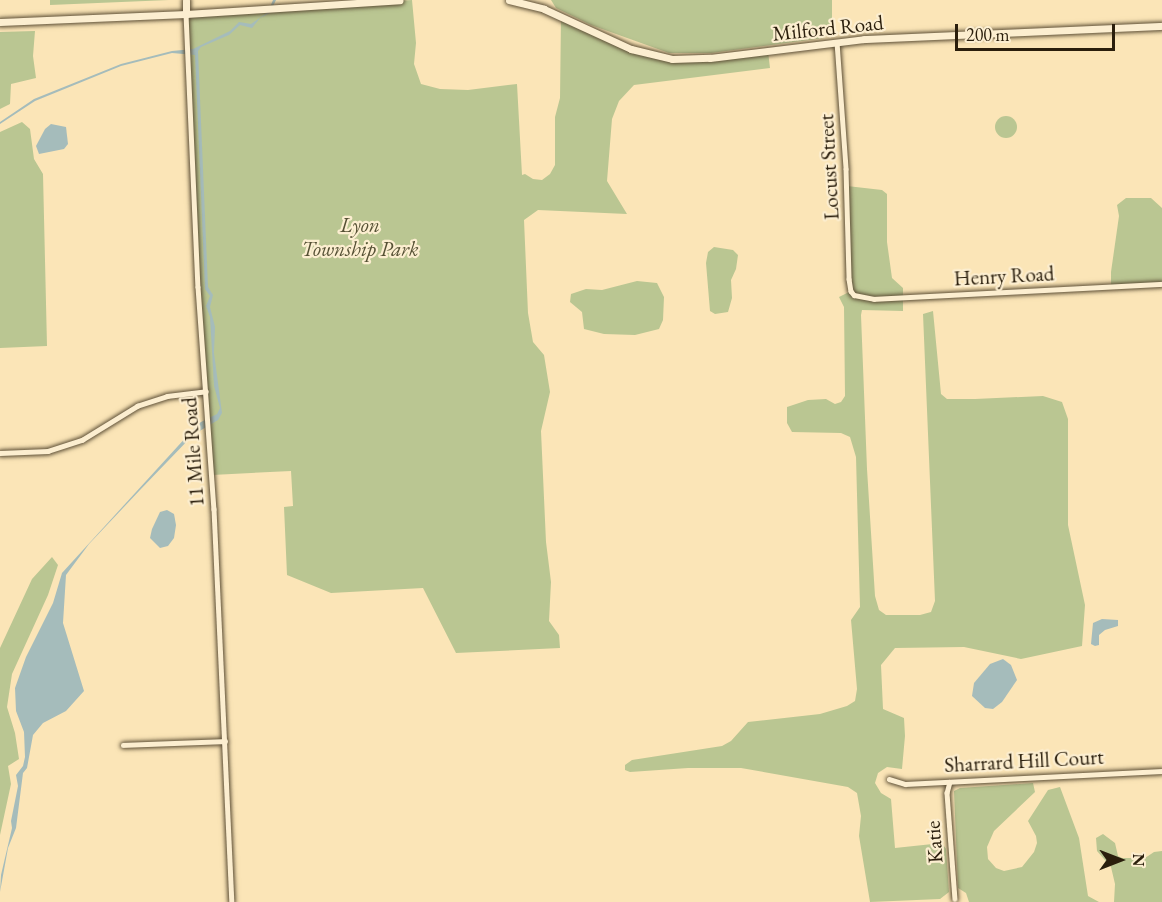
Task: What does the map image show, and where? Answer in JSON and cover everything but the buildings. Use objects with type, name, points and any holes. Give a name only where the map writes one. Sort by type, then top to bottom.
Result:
[{"type":"street","name":"11 Mile Road","points":[[186,0],[198,287],[208,414],[232,902]]},
{"type":"street","points":[[0,22],[186,14],[400,0]]},
{"type":"street","name":"Milford Road","points":[[509,0],[544,9],[631,49],[672,59],[710,58],[837,42],[1162,26]]},
{"type":"street","name":"Locust Street","points":[[837,42],[846,169],[851,291]]},
{"type":"street","name":"Henry Road","points":[[851,291],[858,297],[874,299],[1162,284]]},
{"type":"street","points":[[0,453],[48,451],[82,440],[137,406],[167,396],[206,391]]},
{"type":"street","points":[[123,745],[225,741]]},
{"type":"street","name":"Sharrard Hill Court","points":[[889,779],[905,784],[1162,771]]},
{"type":"street","name":"Katie","points":[[950,782],[946,793],[955,899]]},
{"type":"green space","points":[[50,0],[169,0],[50,5]]},
{"type":"green space","name":"Lyon Township Park","points":[[412,0],[416,43],[414,64],[421,84],[440,89],[468,90],[517,84],[522,175],[525,174],[533,179],[542,180],[550,174],[555,165],[555,117],[560,98],[561,17],[631,49],[672,59],[768,51],[770,68],[634,85],[619,101],[612,119],[607,181],[627,214],[538,210],[524,220],[528,313],[533,342],[544,355],[550,392],[541,431],[546,542],[551,582],[549,621],[559,635],[560,648],[456,653],[423,588],[331,593],[287,575],[284,507],[293,506],[291,471],[212,475],[196,234],[186,14]]},
{"type":"green space","points":[[551,0],[832,0],[832,29],[824,38],[711,53],[669,53],[591,25],[556,8]]},
{"type":"green space","points":[[35,31],[33,56],[36,78],[11,84],[10,104],[0,109],[0,32]]},
{"type":"green space","points":[[1006,116],[1014,119],[1017,127],[1014,135],[1006,138],[998,135],[995,127],[998,119]]},
{"type":"green space","points":[[22,122],[30,129],[34,159],[43,174],[47,346],[0,348],[0,132]]},
{"type":"green space","points":[[847,186],[882,190],[887,194],[887,242],[892,278],[903,288],[903,311],[862,310],[861,315],[867,469],[875,596],[879,610],[886,615],[920,615],[931,612],[935,601],[923,314],[933,311],[941,394],[947,399],[1043,396],[1062,402],[1068,419],[1068,525],[1085,605],[1082,646],[1021,659],[964,647],[895,648],[881,665],[883,709],[904,718],[905,736],[902,769],[887,767],[878,773],[875,783],[881,793],[891,799],[895,848],[942,843],[946,849],[949,892],[940,899],[870,902],[859,836],[861,816],[857,793],[848,787],[741,768],[688,768],[630,772],[625,770],[625,765],[632,760],[722,746],[731,741],[748,722],[820,714],[847,706],[855,701],[857,689],[851,620],[860,607],[856,457],[850,437],[841,433],[792,432],[787,423],[787,407],[808,400],[826,399],[835,404],[841,402],[845,396],[844,307],[839,297],[851,291]]},
{"type":"green space","points":[[1126,198],[1151,198],[1162,208],[1162,284],[1111,287],[1119,216],[1117,205]]},
{"type":"green space","points":[[714,247],[733,250],[738,255],[736,269],[731,280],[732,298],[728,312],[715,314],[710,311],[706,263],[708,252]]},
{"type":"green space","points":[[637,281],[657,283],[664,297],[663,320],[659,329],[635,335],[604,334],[584,329],[582,312],[570,302],[571,294],[586,289],[602,290]]},
{"type":"green space","points":[[52,557],[58,565],[48,595],[12,674],[7,707],[15,733],[19,759],[8,766],[11,784],[0,835],[0,648],[32,579]]},
{"type":"green space","points":[[1033,783],[1035,792],[994,831],[987,847],[988,859],[996,868],[1004,871],[1022,867],[1034,852],[1037,843],[1028,821],[1048,790],[1060,787],[1079,838],[1088,896],[1099,902],[969,902],[966,893],[958,888],[954,791],[960,788]]},
{"type":"green space","points":[[1103,834],[1115,843],[1118,856],[1122,858],[1145,858],[1154,852],[1162,851],[1162,902],[1114,902],[1115,884],[1111,867],[1097,851],[1096,838]]},
{"type":"water","points":[[273,0],[276,0],[270,13],[260,18],[252,28],[240,25],[229,35],[201,47],[198,51],[208,287],[213,295],[210,307],[215,327],[214,353],[222,413],[218,420],[193,435],[140,490],[89,544],[66,575],[63,623],[84,691],[66,711],[43,723],[33,735],[27,768],[23,773],[16,828],[8,848],[0,892],[1,875],[12,828],[11,821],[18,786],[16,775],[23,766],[25,757],[24,732],[16,711],[15,688],[26,657],[53,603],[62,573],[199,423],[217,414],[220,408],[214,386],[210,317],[206,306],[210,296],[205,289],[195,55],[172,53],[121,66],[35,101],[0,124],[0,122],[34,99],[121,64],[172,51],[193,49],[230,31],[239,22],[251,24],[268,12]]},
{"type":"water","points":[[51,124],[66,127],[68,144],[64,149],[39,154],[36,146],[45,129]]},
{"type":"water","points":[[167,510],[174,514],[176,525],[174,538],[168,546],[160,548],[150,538],[160,512]]},
{"type":"water","points":[[1102,619],[1118,620],[1118,626],[1105,630],[1099,635],[1099,645],[1095,646],[1091,644],[1093,623]]},
{"type":"water","points":[[1003,659],[1011,665],[1017,680],[1002,702],[993,709],[985,708],[972,696],[974,683],[990,664]]}]
